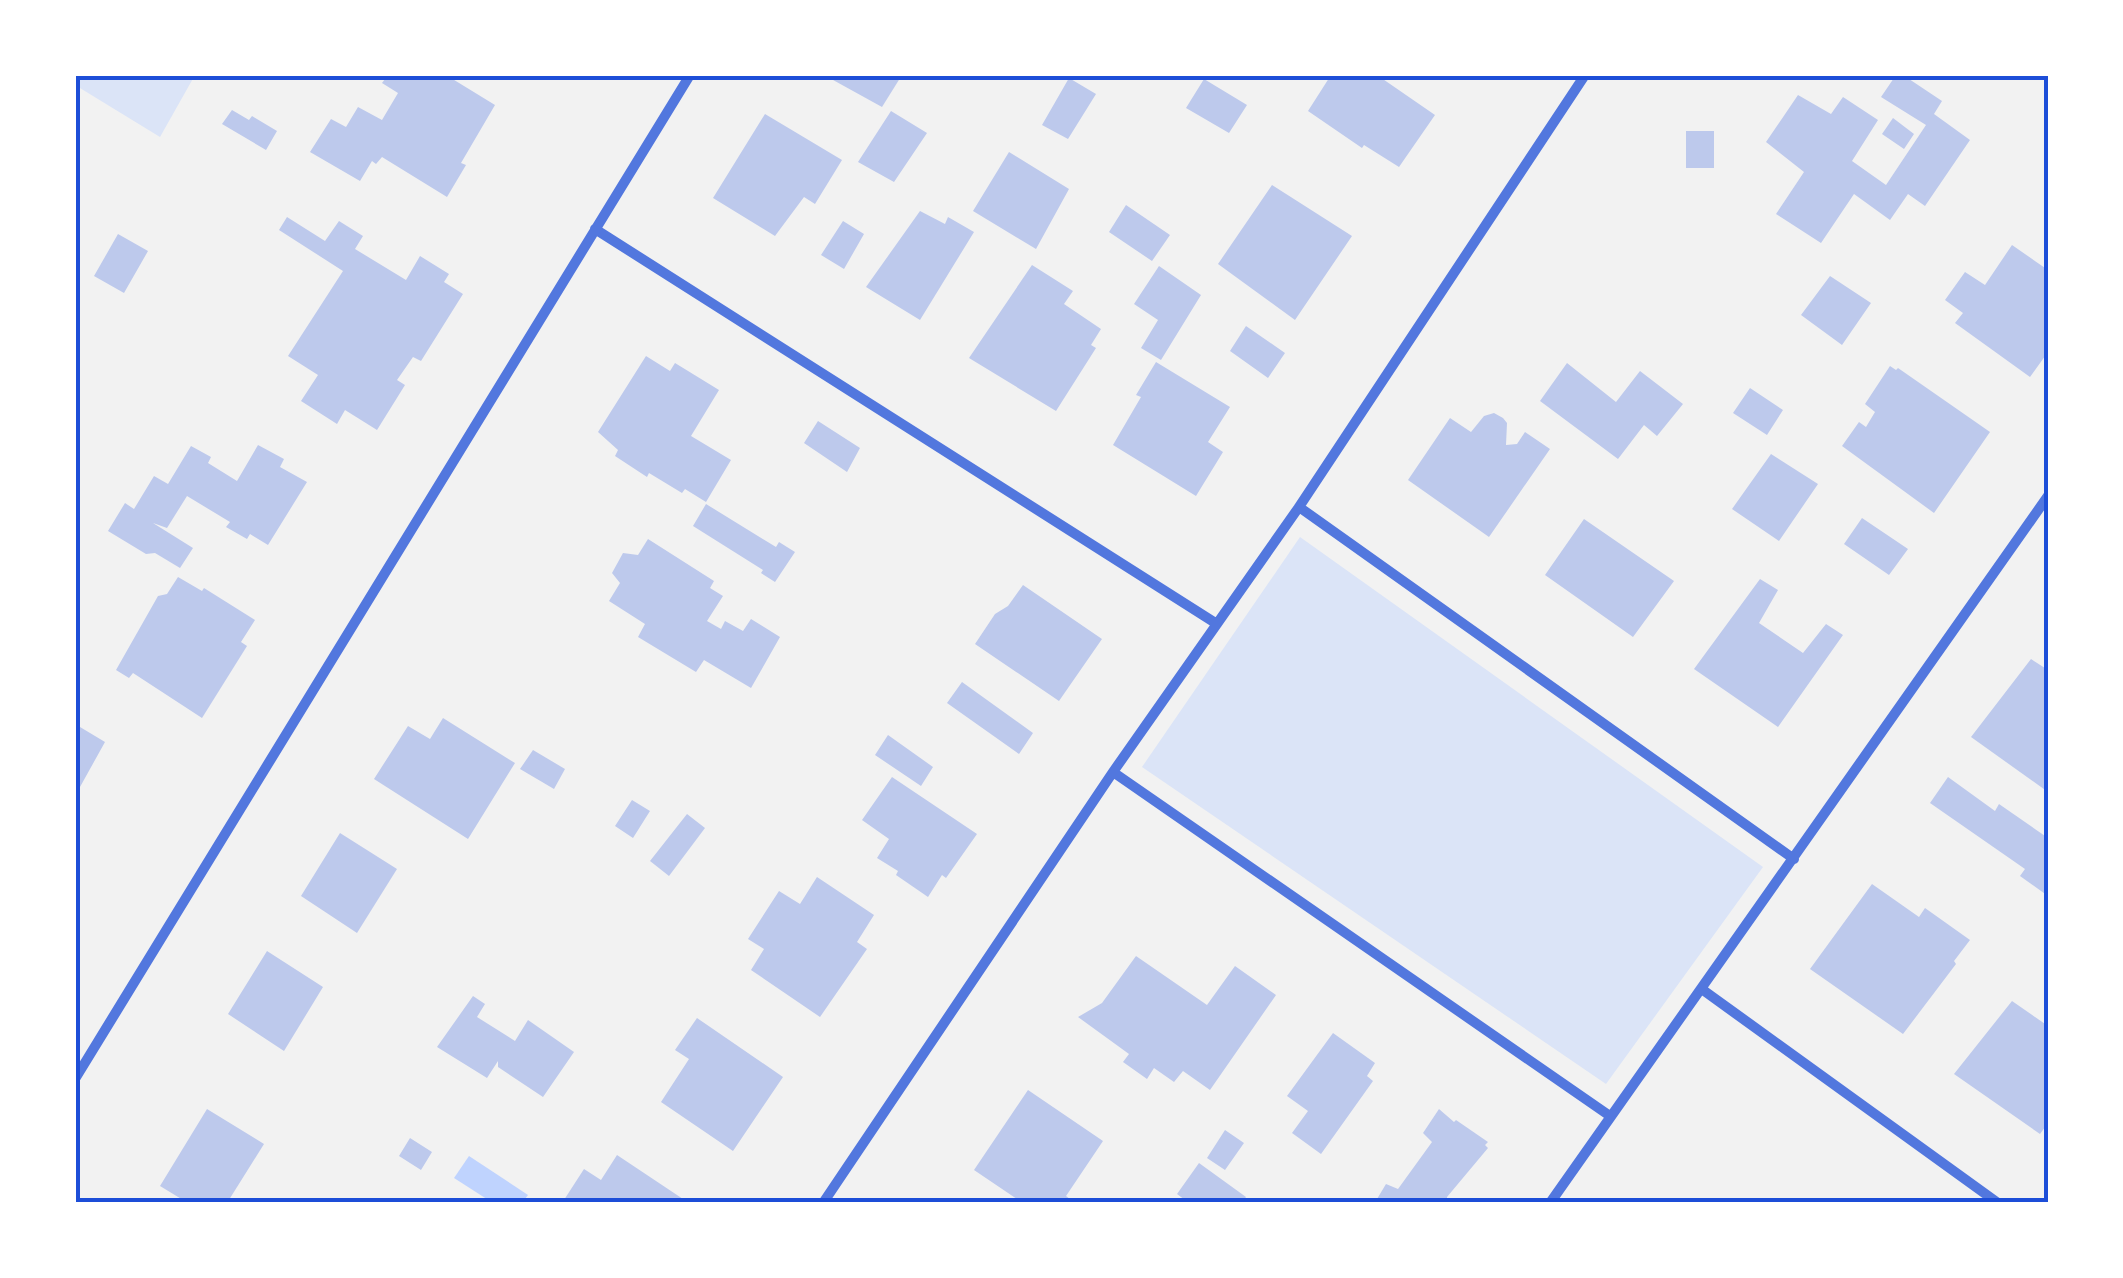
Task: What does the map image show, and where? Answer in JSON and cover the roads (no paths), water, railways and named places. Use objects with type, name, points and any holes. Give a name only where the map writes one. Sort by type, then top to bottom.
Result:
[{"type":"street","points":[[75,1078],[690,75]]},
{"type":"street","points":[[823,1203],[1114,772],[1299,507],[1584,75]]},
{"type":"street","points":[[595,230],[1217,624]]},
{"type":"street","points":[[1550,1203],[2048,496]]},
{"type":"street","points":[[1299,507],[1794,859]]},
{"type":"street","points":[[1114,772],[1610,1116]]},
{"type":"street","points":[[1703,990],[1998,1203]]},
{"type":"water","points":[[469,1156],[528,1195],[522,1203],[493,1203],[454,1178]]}]
